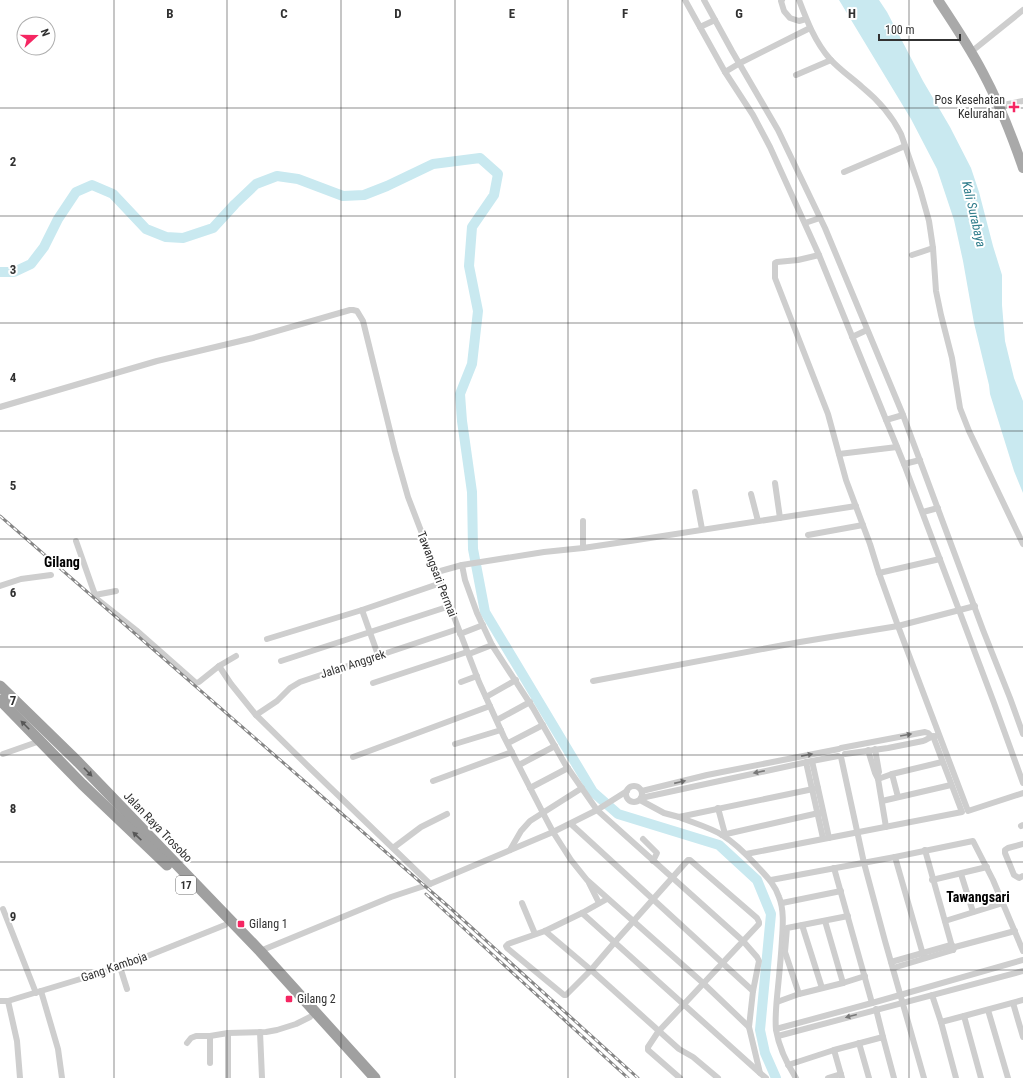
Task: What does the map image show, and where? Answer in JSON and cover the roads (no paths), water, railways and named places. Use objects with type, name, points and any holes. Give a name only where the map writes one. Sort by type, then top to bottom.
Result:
[{"type":"highway","name":"Jalan Raya Trosobo","points":[[0,686],[58,751],[65,765],[120,821],[155,853],[310,1017],[365,1078]]},
{"type":"highway","name":"Jalan Raya Trosobo","points":[[0,700],[40,741],[71,756],[260,951],[375,1078]]},
{"type":"highway","points":[[65,765],[71,756]]},
{"type":"main road","points":[[938,0],[984,74],[1020,150],[1023,168]]},
{"type":"street","points":[[685,0],[753,115],[806,223],[888,420],[897,447],[906,463],[1023,782]]},
{"type":"street","points":[[704,0],[713,21],[778,130],[847,280],[902,415],[1023,734]]},
{"type":"street","points":[[782,0],[780,2],[782,7],[790,18],[799,21],[806,19]]},
{"type":"street","points":[[799,0],[810,28],[831,60],[881,105],[897,127],[905,146],[927,214],[933,248],[936,291],[952,358],[960,408],[969,431],[1023,544]]},
{"type":"street","points":[[971,52],[1023,10]]},
{"type":"street","points":[[701,27],[713,21]]},
{"type":"street","points":[[727,71],[739,63],[810,28]]},
{"type":"street","points":[[796,75],[831,60]]},
{"type":"street","points":[[998,106],[1023,101]]},
{"type":"street","points":[[844,172],[905,146]]},
{"type":"street","points":[[806,223],[819,218]]},
{"type":"street","points":[[912,255],[933,248]]},
{"type":"street","points":[[746,854],[962,812],[942,762],[898,626],[846,480],[828,414],[775,278],[775,263],[819,255]]},
{"type":"street","name":"Tawangsari Permai","points":[[0,407],[157,361],[253,338],[350,310],[359,312],[363,321],[395,451],[408,497],[477,676],[496,720],[553,832],[571,860],[587,880]]},
{"type":"street","points":[[853,336],[867,331]]},
{"type":"street","points":[[888,420],[902,415]]},
{"type":"street","points":[[839,454],[897,447]]},
{"type":"street","points":[[906,463],[919,460]]},
{"type":"street","points":[[774,483],[780,518]]},
{"type":"street","points":[[695,492],[702,529]]},
{"type":"street","points":[[751,494],[758,521]]},
{"type":"street","points":[[437,572],[463,565],[544,552],[583,548],[856,506]]},
{"type":"street","points":[[924,512],[937,508]]},
{"type":"street","points":[[583,521],[583,548]]},
{"type":"street","points":[[808,535],[863,525]]},
{"type":"street","points":[[76,541],[97,599],[136,630],[196,683],[219,666],[236,656]]},
{"type":"street","points":[[879,573],[940,559]]},
{"type":"street","points":[[463,565],[465,580],[492,645],[530,702],[568,768],[582,788],[599,809],[653,861],[743,941],[758,959],[749,1027],[760,1073]]},
{"type":"street","points":[[0,586],[20,579],[51,575]]},
{"type":"street","points":[[267,640],[441,583]]},
{"type":"street","points":[[95,595],[116,591]]},
{"type":"street","points":[[281,661],[450,606]]},
{"type":"street","points":[[593,681],[792,643],[898,626],[974,606]]},
{"type":"street","points":[[362,610],[378,655]]},
{"type":"street","name":"Jalan Anggrek","points":[[256,714],[276,701],[290,688],[300,682],[378,655],[483,625]]},
{"type":"street","points":[[373,683],[492,645]]},
{"type":"street","points":[[219,666],[231,684],[256,714],[430,884]]},
{"type":"street","points":[[461,682],[477,676]]},
{"type":"street","points":[[486,697],[516,680]]},
{"type":"street","points":[[496,720],[530,702]]},
{"type":"street","points":[[353,757],[490,706]]},
{"type":"street","points":[[508,743],[543,725]]},
{"type":"street","points":[[455,744],[501,730]]},
{"type":"street","points":[[615,799],[637,802],[641,799],[708,782],[841,753],[887,738],[925,732],[934,736],[968,811],[1023,793]]},
{"type":"street","points":[[642,791],[707,775],[770,762],[888,748],[923,741],[934,736]]},
{"type":"street","points":[[887,738],[888,748]]},
{"type":"street","points":[[3,754],[40,741]]},
{"type":"street","points":[[519,765],[555,746]]},
{"type":"street","points":[[868,750],[875,773],[878,777]]},
{"type":"street","points":[[875,750],[886,827]]},
{"type":"street","points":[[433,781],[512,752]]},
{"type":"street","points":[[841,753],[864,863],[924,1078]]},
{"type":"street","points":[[809,761],[826,838]]},
{"type":"street","points":[[770,762],[772,769]]},
{"type":"street","points":[[878,777],[942,762]]},
{"type":"street","points":[[530,788],[568,768]]},
{"type":"street","points":[[892,774],[898,798]]},
{"type":"street","points":[[707,775],[708,782]]},
{"type":"street","points":[[882,802],[951,785]]},
{"type":"street","points":[[260,951],[391,897],[430,884],[553,832],[599,809],[627,791],[630,787],[639,787],[642,791],[641,799]]},
{"type":"street","points":[[510,850],[523,828],[530,821],[582,788]]},
{"type":"street","points":[[680,817],[815,789]]},
{"type":"street","points":[[627,791],[628,799],[630,801]]},
{"type":"street","points":[[641,799],[664,814],[680,817],[723,834],[746,854],[771,880],[778,892],[782,903],[782,928],[777,1002],[777,1033],[788,1065],[796,1078]]},
{"type":"street","points":[[718,808],[723,834]]},
{"type":"street","points":[[723,834],[820,813]]},
{"type":"street","points":[[393,848],[421,827],[447,814]]},
{"type":"street","points":[[570,824],[753,991]]},
{"type":"street","points":[[643,839],[657,854],[653,861]]},
{"type":"street","points":[[771,880],[973,841],[987,867],[1023,950]]},
{"type":"street","points":[[1023,844],[1008,848],[1005,850],[1005,853],[1014,874],[1019,878],[1023,876]]},
{"type":"street","points":[[925,850],[932,880],[953,947]]},
{"type":"street","points":[[895,857],[924,956]]},
{"type":"street","points":[[607,898],[582,913],[544,931],[508,944],[506,948],[564,995],[566,995],[687,860],[690,860],[757,918],[759,922],[759,924],[658,1032],[648,1047],[648,1050],[680,1078]]},
{"type":"street","points":[[932,880],[987,867]]},
{"type":"street","points":[[834,868],[872,1004]]},
{"type":"street","points":[[961,874],[973,912]]},
{"type":"street","points":[[587,880],[703,983],[749,1027]]},
{"type":"street","points":[[587,880],[599,903]]},
{"type":"street","points":[[782,903],[841,891]]},
{"type":"street","points":[[522,903],[535,934]]},
{"type":"street","points":[[945,921],[1003,903]]},
{"type":"street","points":[[3,909],[38,992],[58,1048],[62,1078]]},
{"type":"street","points":[[582,913],[766,1078]]},
{"type":"street","points":[[799,994],[785,950],[787,928],[848,916]]},
{"type":"street","points":[[825,921],[843,983]]},
{"type":"street","name":"Gang Kamboja","points":[[0,1001],[8,1001],[120,967],[224,925]]},
{"type":"street","points":[[802,925],[822,988]]},
{"type":"street","points":[[544,931],[678,1049],[693,1057],[718,1078]]},
{"type":"street","points":[[892,965],[1015,931]]},
{"type":"street","points":[[777,1033],[900,995],[1023,960]]},
{"type":"street","points":[[120,967],[127,989]]},
{"type":"street","points":[[777,1033],[876,1010],[1023,971]]},
{"type":"street","points":[[777,1002],[799,994],[865,976]]},
{"type":"street","points":[[932,995],[956,1078]]},
{"type":"street","points":[[940,1022],[1023,1000]]},
{"type":"street","points":[[8,1001],[18,1041],[20,1078]]},
{"type":"street","points":[[1013,1003],[1023,1037]]},
{"type":"street","points":[[876,1010],[894,1078]]},
{"type":"street","points":[[988,1010],[1008,1078]]},
{"type":"street","points":[[964,1016],[981,1078]]},
{"type":"street","points":[[187,1043],[191,1038],[196,1036],[260,1032],[288,1028],[310,1017]]},
{"type":"street","points":[[260,1032],[262,1078]]},
{"type":"street","points":[[228,1033],[228,1078]]},
{"type":"street","points":[[210,1036],[210,1062]]},
{"type":"street","points":[[788,1065],[834,1050],[883,1037]]},
{"type":"street","points":[[859,1043],[869,1078]]},
{"type":"street","points":[[828,1078],[841,1076],[834,1050]]},
{"type":"water","name":"Kali Surabaya","points":[[839,0],[879,0],[950,127],[971,168],[1002,275],[1002,305],[1005,341],[1014,378],[1023,401],[1023,493],[1014,471],[990,394],[974,323],[954,220],[937,169],[911,119]]},
{"type":"waterway","points":[[0,272],[14,272],[31,264],[44,247],[58,219],[76,192],[92,185],[113,194],[146,229],[166,237],[183,238],[213,228],[256,184],[277,176],[298,179],[343,196],[364,195],[387,186],[433,164],[480,158],[498,174],[494,195],[472,227],[469,266],[478,311],[472,364],[460,394],[462,421],[472,492],[473,549],[485,612],[593,792],[618,814],[719,845],[757,880],[771,914],[760,1030],[765,1053],[776,1078]]},
{"type":"railway","points":[[0,516],[449,907],[638,1078]]},
{"type":"railway","points":[[426,894],[628,1078]]},
{"type":"place","name":"Pos Kesehatan Kelurahan","points":[[1014,107]]},
{"type":"place","name":"Gilang 1","points":[[241,924]]},
{"type":"place","name":"Gilang 2","points":[[289,999]]},
{"type":"district","name":"Gilang","points":[[62,562]]},
{"type":"district","name":"Tawangsari","points":[[978,897]]}]
